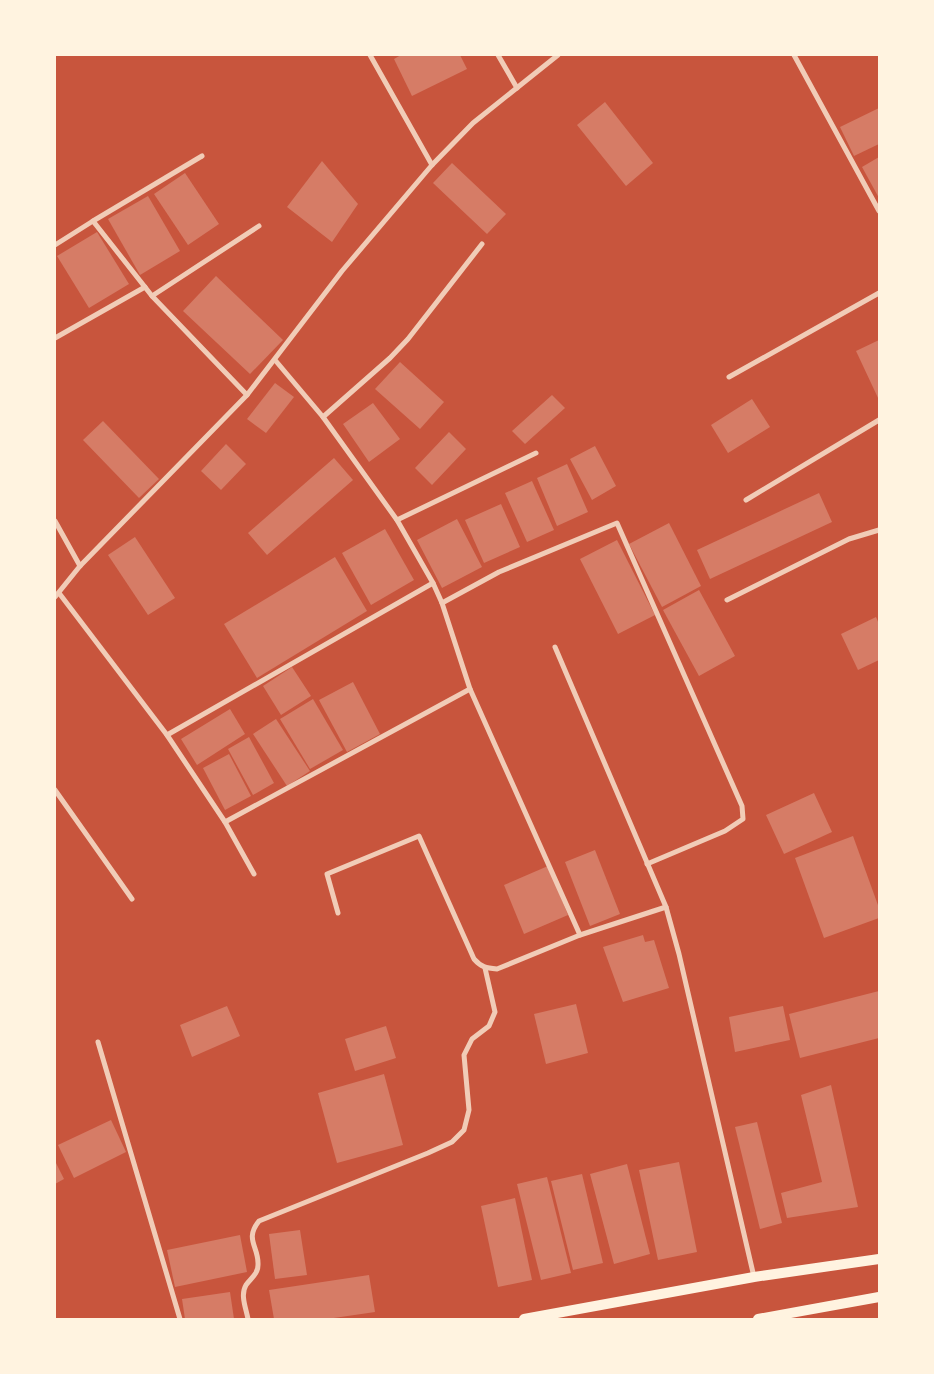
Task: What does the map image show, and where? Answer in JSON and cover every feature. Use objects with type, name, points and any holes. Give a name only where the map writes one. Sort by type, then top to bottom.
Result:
[{"type":"main road","points":[[524,1319],[754,1277],[879,1259]]},
{"type":"main road","points":[[758,1319],[879,1297]]},
{"type":"street","points":[[370,55],[432,164]]},
{"type":"street","points":[[498,55],[517,88]]},
{"type":"street","points":[[254,874],[225,822],[167,735],[57,595],[80,566],[247,395],[342,271],[432,164],[473,123],[558,55]]},
{"type":"street","points":[[794,55],[879,211]]},
{"type":"street","points":[[55,245],[202,156]]},
{"type":"street","points":[[93,221],[152,296],[247,395]]},
{"type":"street","points":[[152,296],[259,226]]},
{"type":"street","points":[[323,417],[390,358],[482,244]]},
{"type":"street","points":[[55,338],[145,287]]},
{"type":"street","points":[[729,377],[879,293]]},
{"type":"street","points":[[275,360],[323,417],[396,520],[433,583],[442,603],[470,689],[580,935]]},
{"type":"street","points":[[746,500],[879,420]]},
{"type":"street","points":[[396,520],[536,453]]},
{"type":"street","points":[[55,521],[80,566]]},
{"type":"street","points":[[442,603],[498,572],[617,523],[742,806],[743,819],[725,831],[648,864]]},
{"type":"street","points":[[727,600],[849,539],[879,530]]},
{"type":"street","points":[[167,735],[433,583]]},
{"type":"street","points":[[555,646],[666,907],[679,954],[754,1277]]},
{"type":"street","points":[[225,822],[470,689]]},
{"type":"street","points":[[55,790],[132,899]]},
{"type":"street","points":[[338,912],[327,874],[419,836],[474,959],[485,968],[497,969],[580,935],[666,907]]},
{"type":"street","points":[[248,1319],[243,1295],[246,1286],[257,1272],[258,1264],[251,1237],[253,1229],[259,1221],[428,1153],[452,1142],[464,1130],[469,1110],[464,1055],[472,1040],[489,1026],[495,1012],[485,968]]},
{"type":"street","points":[[98,1042],[180,1319]]},
{"type":"building","points":[[401,55],[460,55],[467,69],[412,96],[394,59]]},
{"type":"building","points":[[605,102],[653,163],[626,186],[577,125]]},
{"type":"building","points":[[879,108],[879,144],[854,156],[840,127]]},
{"type":"building","points":[[879,157],[879,198],[862,167]]},
{"type":"building","points":[[322,161],[358,204],[332,242],[287,207]]},
{"type":"building","points":[[452,163],[506,214],[487,234],[433,183]]},
{"type":"building","points":[[185,173],[219,224],[188,245],[154,194]]},
{"type":"building","points":[[148,196],[180,251],[140,275],[108,219]]},
{"type":"building","points":[[97,232],[129,284],[89,308],[57,256]]},
{"type":"building","points":[[216,276],[283,340],[250,374],[183,311]]},
{"type":"building","points":[[879,340],[879,400],[856,351]]},
{"type":"building","points":[[400,362],[444,402],[420,429],[375,389]]},
{"type":"building","points":[[275,383],[294,397],[266,433],[247,419]]},
{"type":"building","points":[[552,395],[565,408],[525,444],[512,431]]},
{"type":"building","points":[[752,399],[770,427],[728,453],[711,425]]},
{"type":"building","points":[[373,403],[400,439],[369,462],[343,424]]},
{"type":"building","points":[[103,421],[159,479],[139,498],[83,440]]},
{"type":"building","points":[[449,432],[466,449],[432,485],[415,468]]},
{"type":"building","points":[[226,444],[246,464],[221,490],[201,471]]},
{"type":"building","points":[[595,446],[616,486],[592,500],[570,459]]},
{"type":"building","points":[[334,458],[353,480],[267,555],[248,533]]},
{"type":"building","points":[[567,464],[588,512],[557,526],[537,478]]},
{"type":"building","points":[[532,481],[554,530],[527,542],[505,493]]},
{"type":"building","points":[[819,493],[832,522],[710,579],[697,550]]},
{"type":"building","points":[[501,504],[520,547],[484,563],[465,520]]},
{"type":"building","points":[[457,519],[482,567],[442,588],[417,540]]},
{"type":"building","points":[[669,523],[701,586],[662,607],[629,544]]},
{"type":"building","points":[[385,529],[414,580],[371,605],[342,553]]},
{"type":"building","points":[[135,537],[175,598],[148,615],[108,555]]},
{"type":"building","points":[[617,540],[655,615],[618,634],[580,559]]},
{"type":"building","points":[[335,557],[367,611],[257,678],[224,624]]},
{"type":"building","points":[[699,590],[735,656],[699,676],[663,610]]},
{"type":"building","points":[[876,617],[879,624],[879,660],[858,670],[841,634]]},
{"type":"building","points":[[292,667],[311,696],[281,715],[263,686]]},
{"type":"building","points":[[353,682],[380,734],[347,752],[319,700]]},
{"type":"building","points":[[313,699],[343,750],[310,769],[280,719]]},
{"type":"building","points":[[230,709],[245,734],[197,765],[181,739]]},
{"type":"building","points":[[276,719],[310,771],[287,786],[253,734]]},
{"type":"building","points":[[249,737],[274,783],[253,795],[228,749]]},
{"type":"building","points":[[229,754],[251,796],[225,810],[203,768]]},
{"type":"building","points":[[814,793],[832,832],[784,854],[766,815]]},
{"type":"building","points":[[853,836],[879,908],[879,918],[824,938],[795,858]]},
{"type":"building","points":[[595,850],[620,914],[590,926],[565,862]]},
{"type":"building","points":[[548,866],[568,915],[524,934],[504,885]]},
{"type":"building","points":[[643,935],[645,942],[654,940],[669,988],[623,1002],[603,947]]},
{"type":"building","points":[[879,991],[879,1038],[800,1058],[789,1014]]},
{"type":"building","points":[[576,1004],[588,1053],[546,1064],[534,1014]]},
{"type":"building","points":[[227,1006],[240,1036],[192,1057],[180,1025]]},
{"type":"building","points":[[783,1006],[790,1040],[735,1052],[729,1017]]},
{"type":"building","points":[[386,1026],[396,1058],[355,1071],[345,1039]]},
{"type":"building","points":[[384,1074],[403,1145],[337,1163],[318,1093]]},
{"type":"building","points":[[831,1085],[858,1207],[787,1218],[781,1193],[822,1182],[801,1095]]},
{"type":"building","points":[[111,1120],[126,1152],[74,1178],[58,1145]]},
{"type":"building","points":[[757,1122],[782,1223],[760,1229],[735,1127]]},
{"type":"building","points":[[55,1161],[64,1179],[55,1184]]},
{"type":"building","points":[[679,1162],[697,1252],[658,1260],[639,1170]]},
{"type":"building","points":[[627,1164],[650,1254],[614,1264],[590,1174]]},
{"type":"building","points":[[582,1174],[603,1263],[573,1270],[551,1181]]},
{"type":"building","points":[[547,1177],[571,1273],[541,1280],[517,1184]]},
{"type":"building","points":[[515,1198],[532,1280],[498,1287],[481,1206]]},
{"type":"building","points":[[300,1230],[307,1275],[275,1279],[269,1234]]},
{"type":"building","points":[[240,1235],[247,1272],[175,1287],[167,1250]]},
{"type":"building","points":[[369,1275],[375,1312],[327,1319],[274,1319],[269,1290]]},
{"type":"building","points":[[230,1292],[234,1319],[185,1319],[182,1299]]}]
